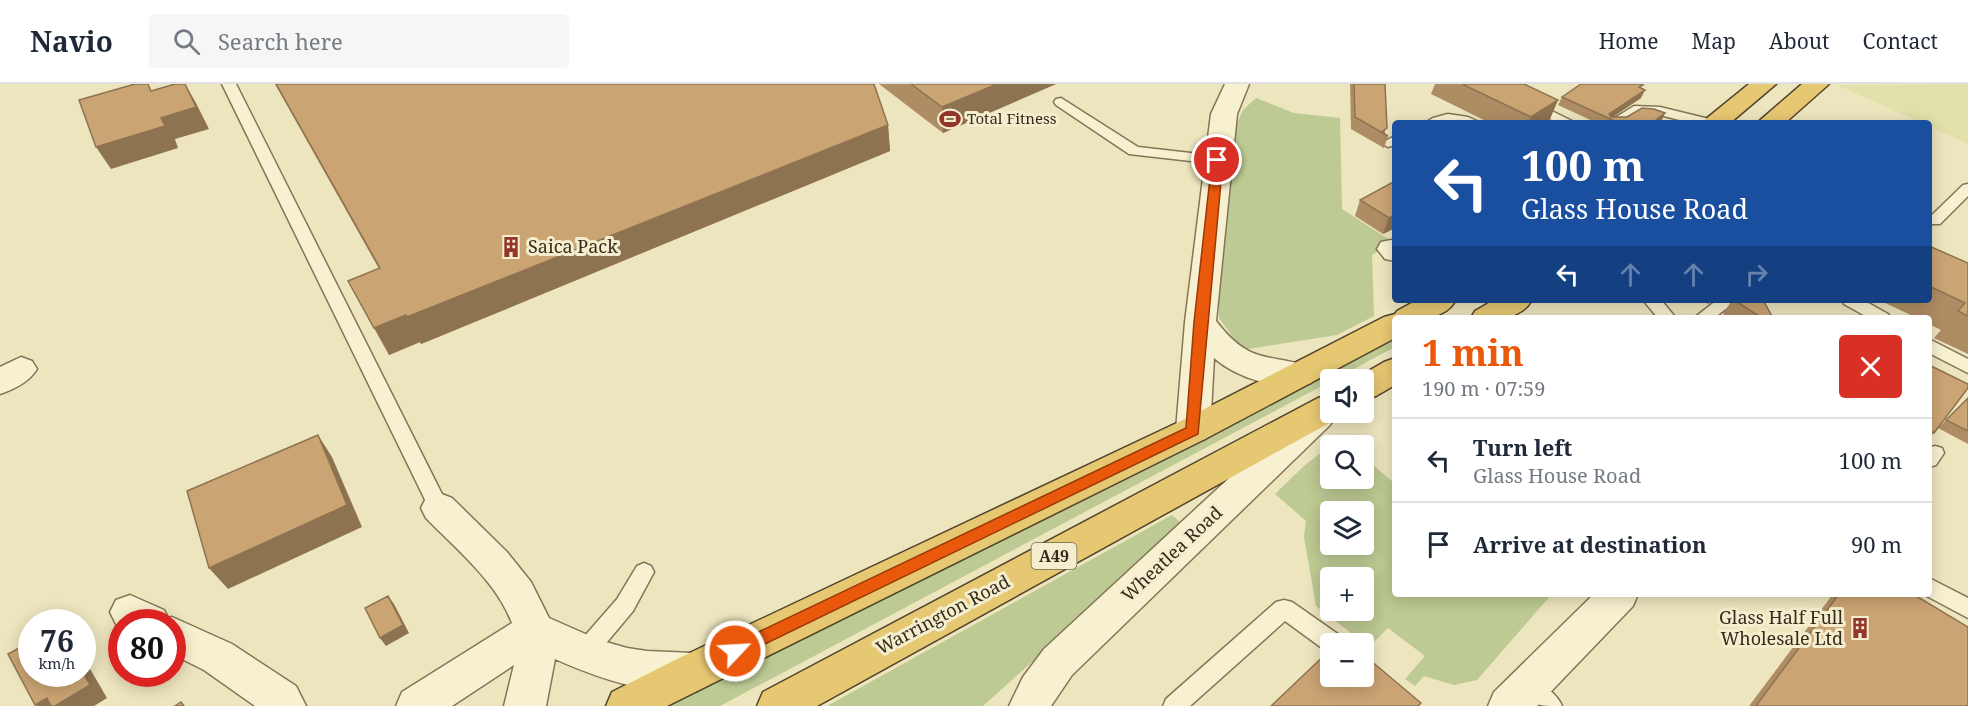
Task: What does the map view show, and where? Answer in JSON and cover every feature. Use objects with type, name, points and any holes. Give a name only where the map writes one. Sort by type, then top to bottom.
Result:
[{"type":"highway","points":[[1718,120],[1764,84]]},
{"type":"highway","points":[[1778,120],[1817,84]]},
{"type":"highway","points":[[1414,315],[1436,303]]},
{"type":"highway","points":[[1491,315],[1512,303]]},
{"type":"highway","points":[[627,706],[693,671],[1193,430],[1392,327]]},
{"type":"highway","points":[[1374,382],[1392,372]]},
{"type":"highway","name":"Warrington Road","points":[[778,706],[1320,413]]},
{"type":"street","points":[[1193,430],[1200,322],[1217,160],[1224,114],[1237,84]]},
{"type":"street","points":[[1200,322],[1213,341],[1225,353],[1243,364],[1267,372],[1300,375]]},
{"type":"street","name":"Wheatlea Road","points":[[1030,706],[1038,690],[1058,662],[1320,416]]},
{"type":"street","points":[[439,508],[510,580],[534,630],[534,665],[525,706]]},
{"type":"street","points":[[1529,700],[1616,597]]},
{"type":"street","points":[[534,630],[584,653],[642,669],[693,671]]},
{"type":"street","points":[[417,706],[534,630]]},
{"type":"street","points":[[186,641],[218,657],[281,700],[285,706]]},
{"type":"lane","points":[[229,84],[439,508]]},
{"type":"lane","points":[[1486,84],[1563,120]]},
{"type":"lane","points":[[1061,102],[1134,151],[1217,160]]},
{"type":"lane","points":[[1619,120],[1634,110],[1660,111],[1696,120]]},
{"type":"lane","points":[[1439,120],[1453,118],[1461,120]]},
{"type":"lane","points":[[1932,220],[1935,221],[1968,188]]},
{"type":"lane","points":[[1654,303],[1665,315]]},
{"type":"lane","points":[[1706,315],[1724,303]]},
{"type":"lane","points":[[1855,303],[1877,315]]},
{"type":"lane","points":[[1932,347],[1968,367]]},
{"type":"lane","points":[[584,653],[625,605],[644,572]]},
{"type":"lane","points":[[1932,589],[1968,609]]},
{"type":"lane","points":[[1174,706],[1284,609],[1320,634]]},
{"type":"green space","points":[[1968,84],[1968,144],[1932,127],[1932,120],[1915,120],[1837,85]]},
{"type":"green space","points":[[1256,98],[1294,113],[1340,118],[1342,209],[1392,241],[1372,255],[1374,316],[1337,335],[1242,350],[1219,318],[1218,279],[1235,128],[1243,110]]},
{"type":"green space","points":[[1392,334],[1392,349],[1354,369],[1321,369]]},
{"type":"green space","points":[[1320,370],[1320,387],[720,706],[647,706]]},
{"type":"green space","points":[[1320,454],[1320,489],[1374,489],[1374,466],[1392,481],[1392,597],[1549,597],[1477,680],[1454,685],[1424,676],[1415,686],[1405,679],[1425,656],[1388,628],[1374,642],[1374,633],[1351,633],[1335,621],[1374,621],[1374,567],[1320,567],[1320,609],[1316,606],[1304,537],[1306,521],[1275,494],[1305,465]]},
{"type":"green space","points":[[1172,515],[1182,524],[983,706],[827,706]]},
{"type":"building","points":[[135,84],[148,84],[151,91],[175,84],[185,84],[196,107],[161,118],[165,126],[96,147],[79,100]]},
{"type":"building","name":"Saica Pack","points":[[276,84],[874,84],[888,125],[407,317],[406,315],[374,328],[348,281],[380,268]]},
{"type":"building","points":[[911,84],[997,84],[942,107]]},
{"type":"building","points":[[1354,84],[1385,84],[1387,128],[1382,132],[1388,136],[1355,117]]},
{"type":"building","points":[[1462,84],[1524,84],[1558,100],[1531,117]]},
{"type":"building","points":[[1581,84],[1640,84],[1643,85],[1639,87],[1645,90],[1609,114],[1611,117],[1627,117],[1642,108],[1665,113],[1656,120],[1612,120],[1562,97]]},
{"type":"building","points":[[1392,183],[1392,216],[1389,218],[1360,200]]},
{"type":"building","points":[[1932,247],[1968,263],[1968,316],[1958,311],[1965,303],[1932,287]]},
{"type":"building","points":[[1739,303],[1765,303],[1771,315],[1757,315]]},
{"type":"building","points":[[1932,366],[1968,384],[1968,388],[1934,433],[1932,432]]},
{"type":"building","points":[[1968,398],[1968,431],[1946,420]]},
{"type":"building","points":[[318,435],[347,505],[209,568],[187,491]]},
{"type":"building","points":[[388,596],[403,625],[380,638],[365,608]]},
{"type":"building","name":"Glass Half Full Wholesale Ltd","points":[[1837,597],[1918,597],[1968,627],[1968,706],[1756,706]]},
{"type":"building","points":[[18,649],[18,673],[8,654]]},
{"type":"building","points":[[1320,659],[1320,687],[1374,687],[1374,663],[1421,703],[1418,706],[1271,706]]},
{"type":"building","points":[[25,687],[87,687],[55,706],[51,706],[47,698],[35,705]]},
{"type":"place","name":"Total Fitness","points":[[950,119]]},
{"type":"place","name":"Saica Pack","points":[[511,247]]},
{"type":"place","name":"Glass Half Full Wholesale Ltd","points":[[1860,628]]},
{"type":"route","points":[[735,651],[1193,430],[1200,322],[1217,160]]}]
